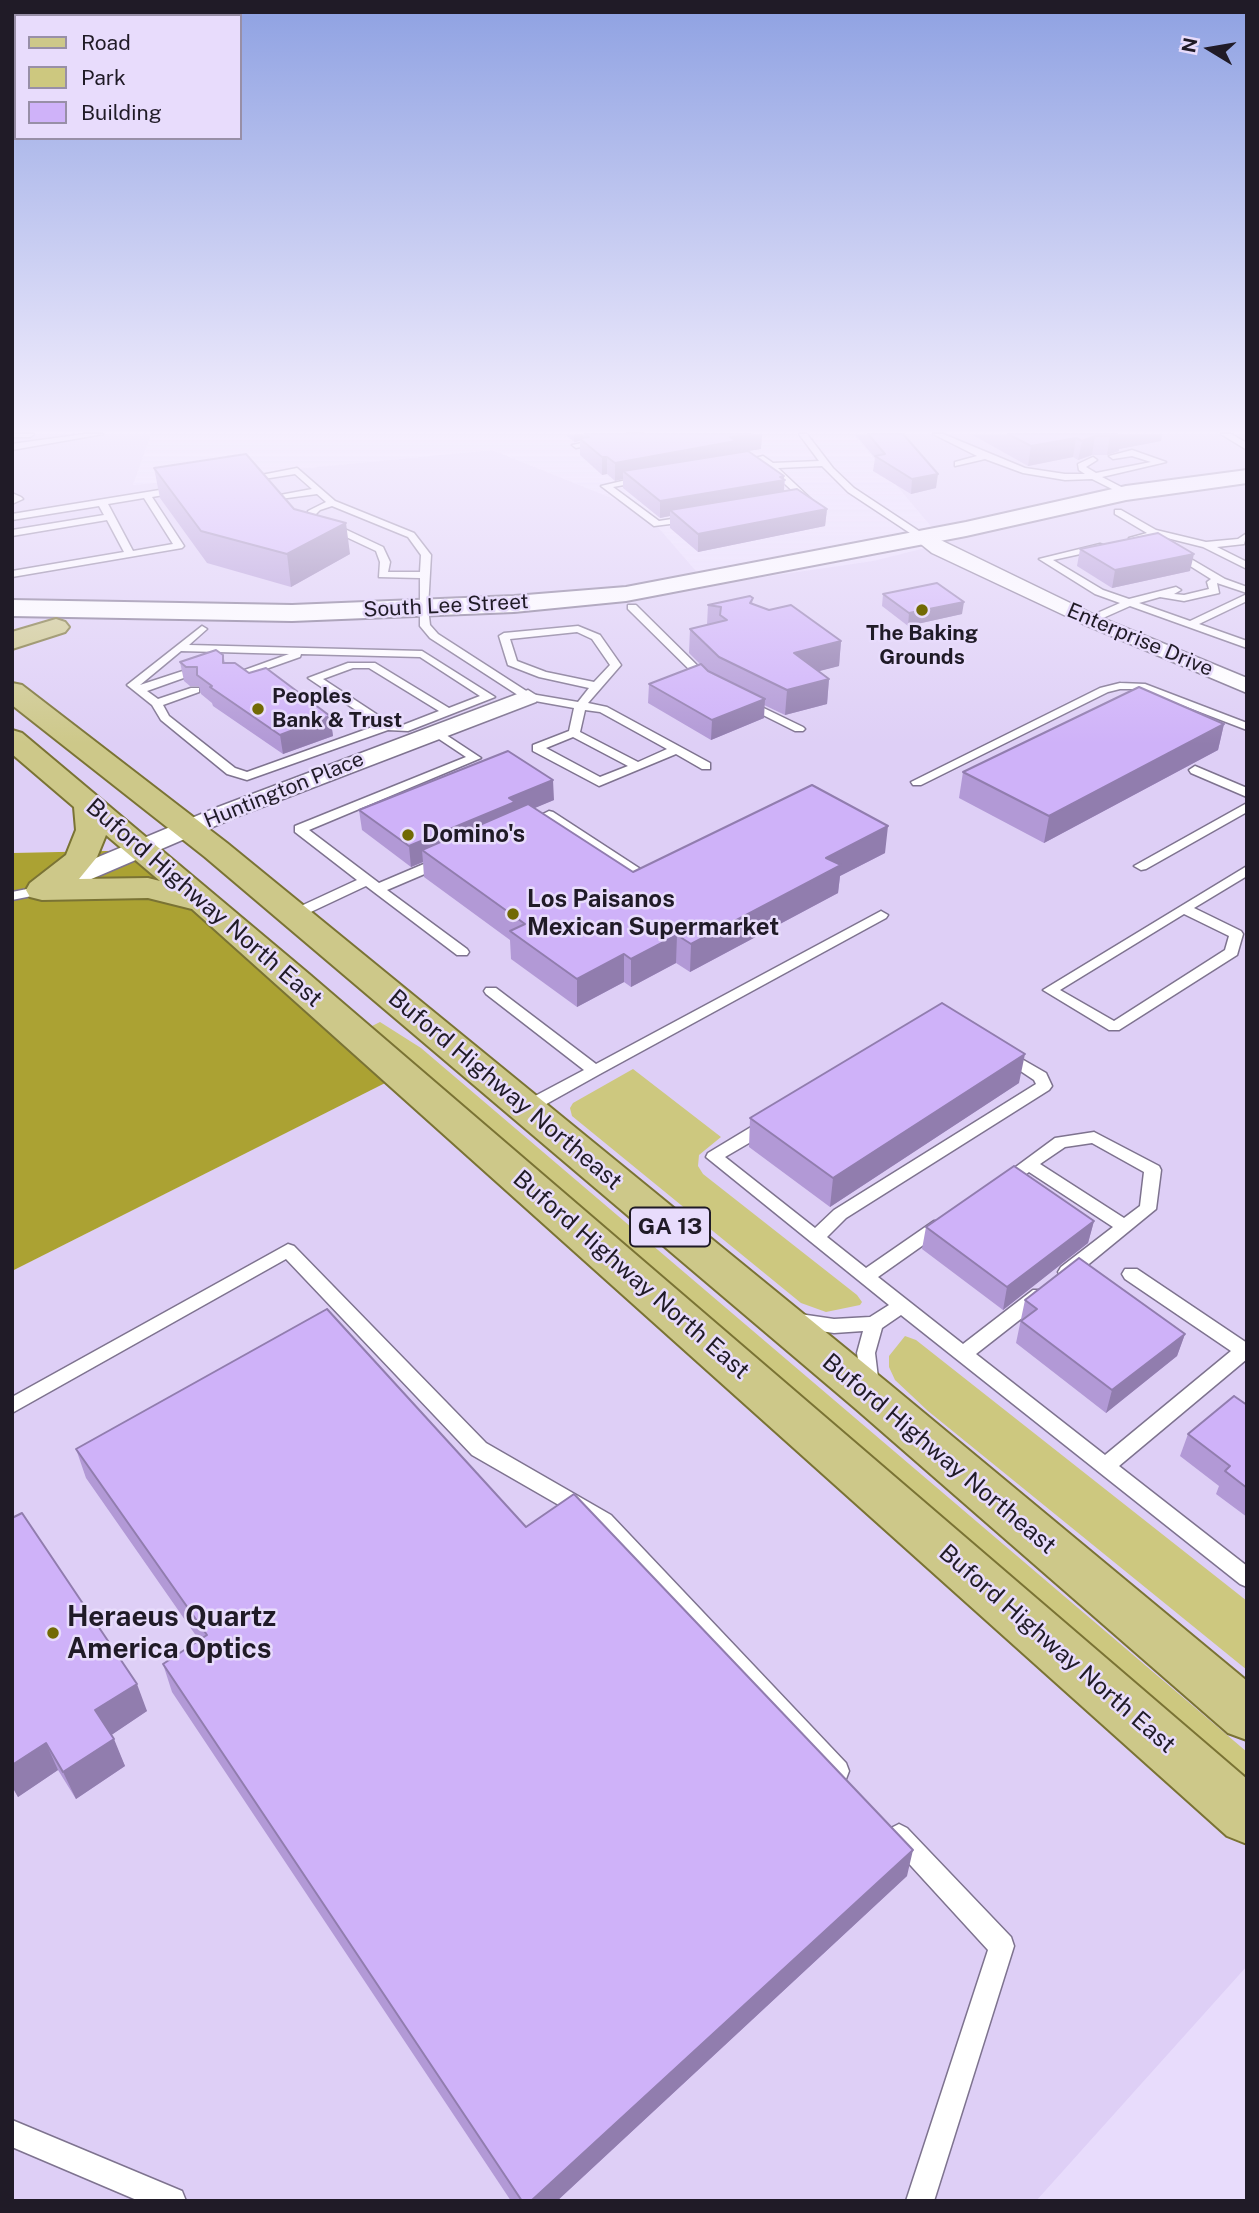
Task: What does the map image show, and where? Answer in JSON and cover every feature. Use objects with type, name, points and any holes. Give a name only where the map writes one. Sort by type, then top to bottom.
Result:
[{"type":"main road","name":"South Lee Street","points":[[12,608],[424,617],[587,614],[742,589],[957,537]]},
{"type":"main road","name":"South Lee Street","points":[[12,626],[202,629],[424,617],[514,604],[626,594],[930,543]]},
{"type":"main road","points":[[12,641],[56,627]]},
{"type":"main road","name":"Buford Highway Northeast","points":[[13,691],[188,828],[526,1108],[872,1396],[1247,1715]]},
{"type":"main road","name":"Buford Highway North East","points":[[12,739],[203,902],[1247,1816]]},
{"type":"main road","points":[[27,893],[71,870],[81,857],[92,830],[89,804]]},
{"type":"main road","points":[[27,893],[148,888],[203,902]]},
{"type":"street","name":"Enterprise Drive","points":[[930,543],[1090,620],[1247,686]]},
{"type":"street","name":"Huntington Place","points":[[27,893],[141,849],[441,722],[528,697]]},
{"type":"lane","points":[[121,537],[130,554]]},
{"type":"lane","points":[[12,573],[179,545],[174,537]]},
{"type":"lane","points":[[357,537],[380,548],[385,562],[383,575],[425,575]]},
{"type":"lane","points":[[413,537],[426,555],[424,617],[449,645],[528,697]]},
{"type":"lane","points":[[922,537],[930,543]]},
{"type":"lane","points":[[1122,542],[1139,537]]},
{"type":"lane","points":[[1156,537],[1217,582],[1247,590]]},
{"type":"lane","points":[[1167,537],[1206,545],[1247,566]]},
{"type":"lane","points":[[1206,545],[1245,541]]},
{"type":"lane","points":[[1109,545],[1044,559],[1099,592],[1247,645]]},
{"type":"lane","points":[[1198,585],[1217,582]]},
{"type":"lane","points":[[1156,594],[1184,598],[1215,591],[1217,582]]},
{"type":"lane","points":[[1090,620],[1131,602],[1176,590]]},
{"type":"lane","points":[[1192,624],[1247,597]]},
{"type":"lane","points":[[632,607],[674,642],[713,686]]},
{"type":"lane","points":[[202,629],[182,648],[133,685],[156,704],[165,718],[231,771],[247,776],[387,726]]},
{"type":"lane","points":[[575,733],[580,706],[616,665],[596,637],[578,629],[502,631],[512,663],[543,675],[597,686]]},
{"type":"lane","points":[[182,648],[422,654],[449,645]]},
{"type":"lane","points":[[139,690],[254,651]]},
{"type":"lane","points":[[232,678],[305,652]]},
{"type":"lane","points":[[422,654],[489,697]]},
{"type":"lane","points":[[462,952],[300,829],[475,758],[441,722],[371,665],[352,665],[314,678],[387,726],[404,729],[441,722],[489,697],[528,697],[603,709],[706,766]]},
{"type":"lane","points":[[917,782],[1104,690],[1120,685],[1141,686],[1247,727]]},
{"type":"lane","points":[[156,704],[195,690]]},
{"type":"lane","points":[[738,698],[799,729]]},
{"type":"lane","points":[[637,766],[575,733],[537,748],[599,782],[676,750]]},
{"type":"lane","points":[[1195,770],[1247,793]]},
{"type":"lane","points":[[1141,866],[1247,807]]},
{"type":"lane","points":[[512,831],[549,815],[635,870]]},
{"type":"lane","points":[[293,915],[451,858]]},
{"type":"lane","points":[[1184,908],[1236,934],[1232,952],[1114,1027],[1050,990],[1184,908],[1247,870]]},
{"type":"lane","points":[[526,1108],[881,915]]},
{"type":"lane","points":[[491,991],[595,1071]]},
{"type":"lane","points":[[816,1238],[840,1214],[1044,1086],[1041,1077],[988,1043]]},
{"type":"lane","points":[[783,1115],[713,1157],[1247,1578]]},
{"type":"lane","points":[[963,1354],[1148,1209],[1153,1170],[1094,1137],[1061,1142],[985,1194]]},
{"type":"lane","points":[[1028,1164],[1125,1227]]},
{"type":"lane","points":[[864,1277],[952,1217]]},
{"type":"lane","points":[[12,1406],[288,1250],[479,1449],[604,1521],[850,1784]]},
{"type":"lane","points":[[1105,1466],[1244,1351],[1131,1274]]},
{"type":"lane","points":[[777,1317],[834,1326],[874,1324],[902,1306]]},
{"type":"lane","points":[[872,1396],[866,1353],[874,1324]]},
{"type":"lane","points":[[888,1825],[1002,1946],[920,2201]]},
{"type":"lane","points":[[12,2133],[172,2201]]},
{"type":"shaded area","points":[[12,537],[667,537],[708,585],[873,561],[945,543],[940,537],[1247,537],[1247,1966],[1036,2201],[12,2201],[12,1271],[404,1073],[153,850],[12,853]]},
{"type":"shaded area","points":[[153,850],[405,1073],[12,1271],[12,853]]},
{"type":"green space","points":[[380,1022],[421,1048],[1247,1752],[1247,1785],[370,1027]]},
{"type":"green space","points":[[633,1069],[721,1137],[699,1155],[698,1166],[703,1174],[857,1295],[862,1302],[860,1305],[826,1312],[801,1303],[572,1116],[570,1108],[573,1103]]},
{"type":"green space","points":[[905,1336],[916,1340],[1247,1601],[1247,1670],[928,1411],[895,1380],[889,1367],[889,1356]]},
{"type":"building","points":[[224,537],[319,537],[287,554]]},
{"type":"building","points":[[1137,537],[1165,537],[1194,554],[1115,570],[1080,549]]},
{"type":"building","points":[[937,583],[964,602],[909,613],[883,594]]},
{"type":"building","points":[[750,596],[753,598],[750,603],[769,610],[791,605],[841,641],[794,653],[829,679],[787,690],[719,657],[690,629],[727,620],[720,615],[721,607],[708,605]]},
{"type":"building","points":[[216,650],[223,655],[223,663],[235,663],[249,673],[266,668],[330,716],[280,735],[210,687],[212,686],[197,675],[197,667],[186,667],[180,662]]},
{"type":"building","points":[[701,664],[708,671],[765,699],[712,720],[649,684]]},
{"type":"building","points":[[1139,687],[1224,724],[1049,816],[963,772]]},
{"type":"building","points":[[508,751],[553,780],[509,798],[515,802],[409,846],[359,810]]},
{"type":"building","points":[[812,785],[888,826],[826,858],[841,865],[691,944],[677,935],[631,959],[624,954],[577,979],[510,931],[525,924],[422,850],[528,804],[633,872]]},
{"type":"building","points":[[942,1003],[1025,1054],[833,1178],[750,1118]]},
{"type":"building","points":[[1014,1166],[1094,1221],[1007,1287],[926,1227]]},
{"type":"building","points":[[1079,1258],[1185,1334],[1112,1390],[1021,1321],[1037,1309],[1025,1300]]},
{"type":"building","points":[[327,1309],[526,1527],[574,1494],[913,1850],[531,2201],[522,2201],[163,1664],[207,1635],[76,1449]]},
{"type":"building","points":[[1234,1396],[1247,1405],[1247,1488],[1225,1471],[1230,1466],[1188,1434]]},
{"type":"building","name":"Heraeus Quartz America Optics","points":[[22,1513],[137,1684],[95,1710],[114,1739],[63,1772],[46,1743],[12,1765],[12,1518]]},
{"type":"place","name":"The Baking Grounds","points":[[922,610]]},
{"type":"place","name":"Peoples Bank & Trust","points":[[258,709]]},
{"type":"place","name":"Domino's","points":[[408,835]]},
{"type":"place","name":"Los Paisanos Mexican Supermarket","points":[[513,914]]},
{"type":"place","name":"Heraeus Quartz America Optics","points":[[53,1633]]}]
